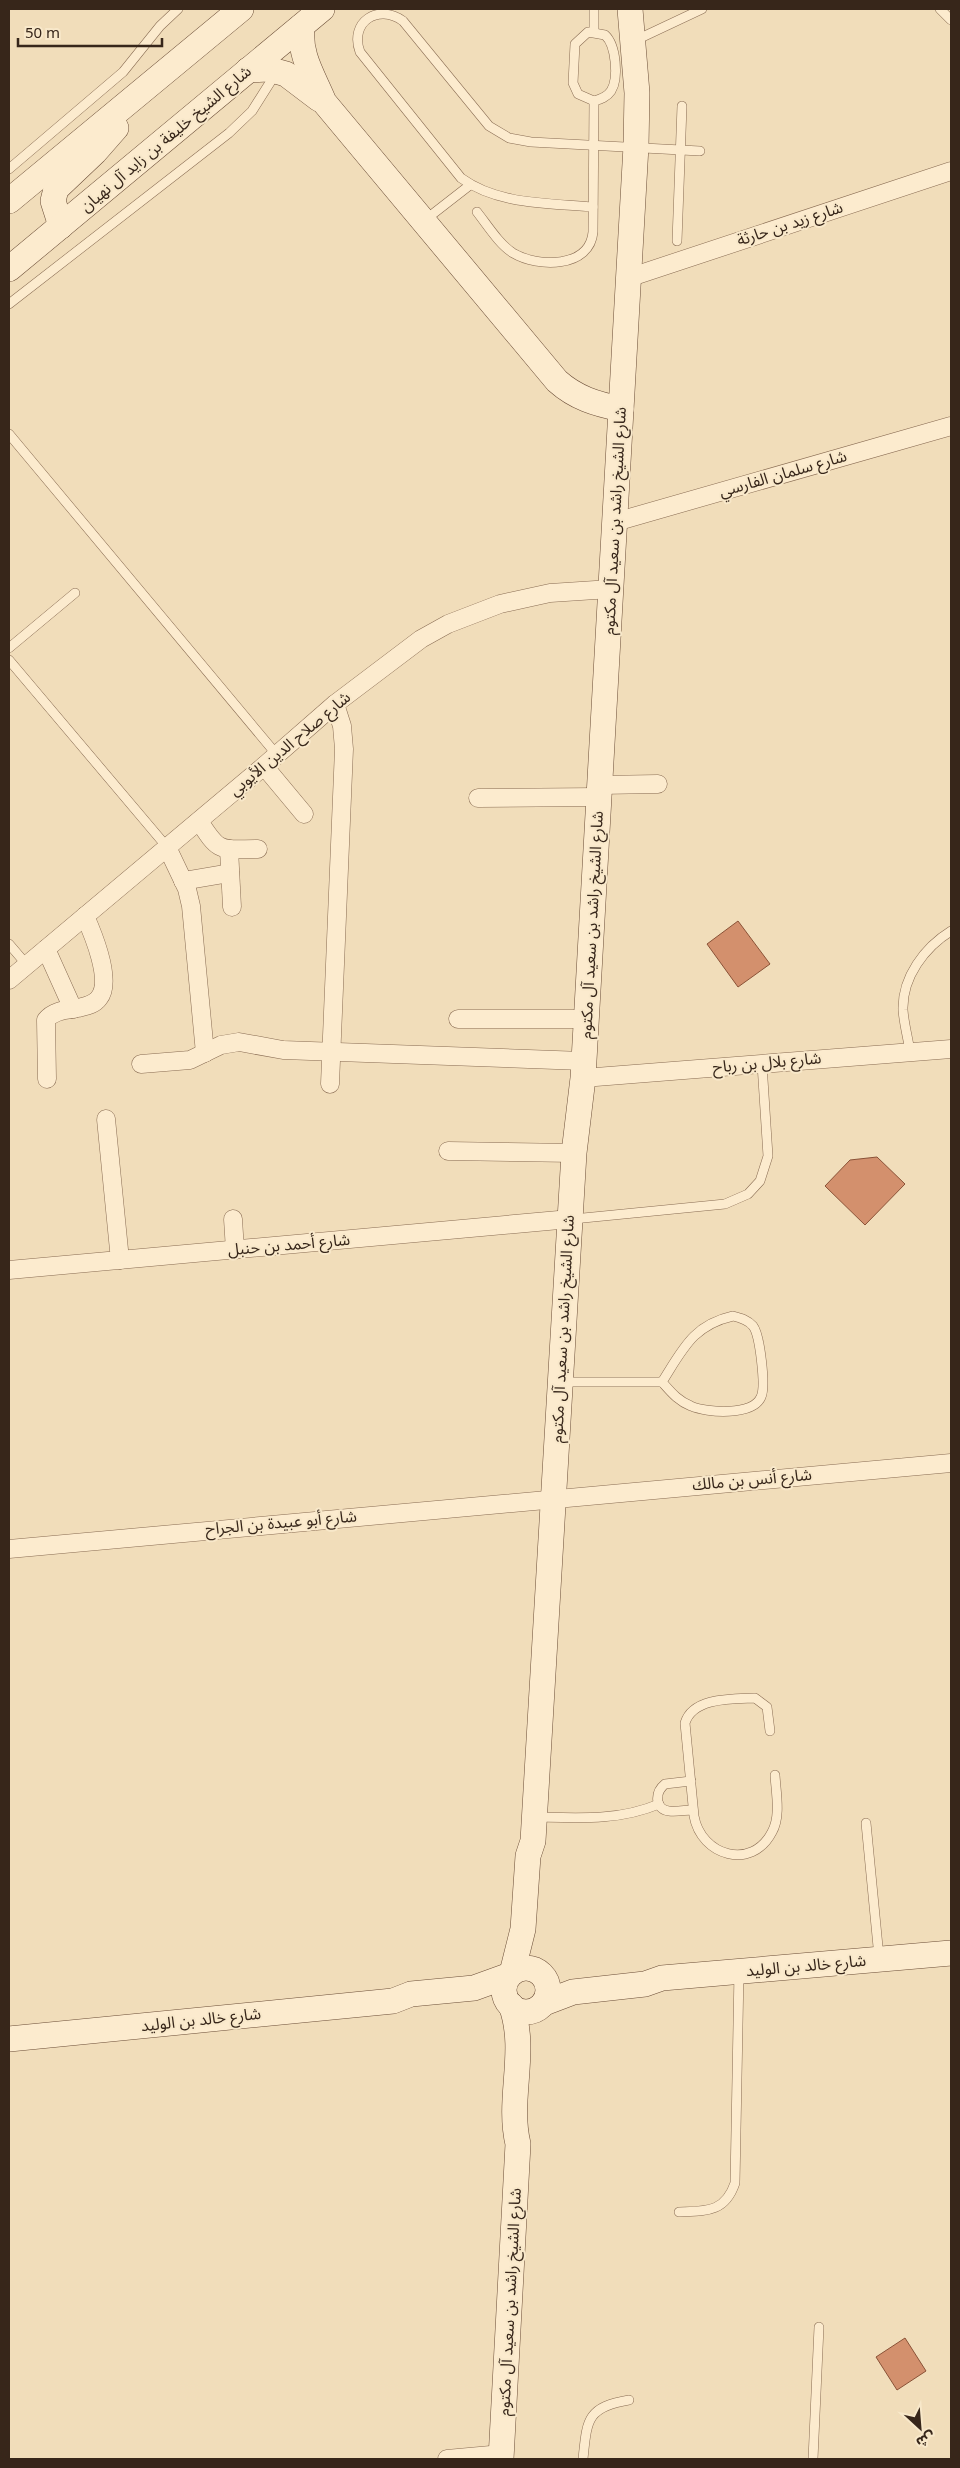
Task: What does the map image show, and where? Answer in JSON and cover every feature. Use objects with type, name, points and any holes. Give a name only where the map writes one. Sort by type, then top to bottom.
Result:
[{"type":"street","points":[[9,201],[241,9]]},
{"type":"street","name":"شارع الشيخ خليفة بن زايد آل نهيان","points":[[9,269],[322,9]]},
{"type":"street","name":"شارع الشيخ راشد بن سعيد آل مكتوم","points":[[511,1974],[523,1929],[528,1856],[533,1841],[535,1817],[574,1153],[583,1070],[600,791],[636,146],[637,94],[630,9]]},
{"type":"street","points":[[302,26],[301,48],[304,59],[324,102]]},
{"type":"street","points":[[248,70],[277,71],[295,79],[324,102],[557,381],[587,401],[621,409]]},
{"type":"street","points":[[61,226],[53,201],[56,189],[108,139],[138,94]]},
{"type":"street","name":"شارع زيد بن حارثة","points":[[628,278],[951,171]]},
{"type":"street","name":"شارع سلمان الفارسي","points":[[615,522],[951,426]]},
{"type":"street","name":"شارع صلاح الدين الأيوبي","points":[[9,980],[271,761],[335,704],[421,639],[475,612],[533,596],[576,590],[611,589]]},
{"type":"street","points":[[330,1084],[344,749],[342,726],[335,704]]},
{"type":"street","points":[[271,761],[304,814]]},
{"type":"street","points":[[478,798],[600,791],[658,784]]},
{"type":"street","points":[[199,821],[214,844],[221,849],[258,849]]},
{"type":"street","points":[[167,847],[189,897],[205,1053]]},
{"type":"street","points":[[229,849],[232,907]]},
{"type":"street","points":[[183,881],[230,873]]},
{"type":"street","points":[[47,1079],[46,1020],[53,1013],[96,1002],[104,989],[97,947],[85,916]]},
{"type":"street","points":[[46,949],[73,1009]]},
{"type":"street","points":[[458,1018],[586,1020]]},
{"type":"street","name":"شارع بلال بن رباح","points":[[141,1064],[190,1060],[221,1045],[239,1042],[283,1050],[332,1050],[583,1070],[762,1064],[910,1052],[951,1051]]},
{"type":"street","points":[[106,1119],[120,1260]]},
{"type":"street","points":[[448,1151],[574,1153]]},
{"type":"street","points":[[234,1219],[235,1250]]},
{"type":"street","name":"شارع أحمد بن حنبل","points":[[9,1270],[570,1219]]},
{"type":"street","name":"شارع أنس بن مالك","points":[[553,1498],[951,1463]]},
{"type":"street","name":"شارع أبو عبيدة بن الجراح","points":[[9,1549],[553,1498]]},
{"type":"street","name":"شارع الشيخ راشد بن سعيد آل مكتوم","points":[[533,1841],[538,1858],[535,1940],[543,1976]]},
{"type":"street","name":"شارع خالد بن الوليد","points":[[542,2004],[573,1992],[645,1984],[662,1978],[951,1954]]},
{"type":"street","points":[[528,1968],[543,1976],[548,1987],[542,2004],[526,2012],[510,2005],[505,1986],[511,1974],[528,1968]]},
{"type":"street","name":"شارع خالد بن الوليد","points":[[9,2039],[393,2001],[411,1994],[474,1988],[511,1974]]},
{"type":"street","name":"شارع خالد بن الوليد","points":[[543,1976],[587,1979],[644,1974],[662,1978]]},
{"type":"street","name":"شارع خالد بن الوليد","points":[[393,2001],[412,2006],[475,2000],[510,2005]]},
{"type":"street","name":"شارع الشيخ راشد بن سعيد آل مكتوم","points":[[518,2144],[524,2123],[530,2047],[542,2004]]},
{"type":"street","name":"شارع الشيخ راشد بن سعيد آل مكتوم","points":[[501,2457],[518,2144],[514,2117],[519,2037],[510,2005]]},
{"type":"street","points":[[447,2459],[501,2457]]},
{"type":"lane","points":[[9,169],[123,72],[160,26],[178,9]]},
{"type":"lane","points":[[594,9],[594,32]]},
{"type":"lane","points":[[634,41],[702,9]]},
{"type":"lane","points":[[940,9],[951,20]]},
{"type":"lane","points":[[593,207],[501,197],[470,185],[453,170],[360,52],[357,38],[362,24],[375,15],[391,11],[403,21],[484,120],[502,135],[524,141],[700,151]]},
{"type":"lane","points":[[594,32],[606,35],[614,50],[613,84],[606,96],[594,101],[578,94],[572,83],[575,44],[583,35],[594,32]]},
{"type":"lane","points":[[9,304],[229,133],[262,98],[277,71]]},
{"type":"lane","points":[[477,212],[506,247],[518,256],[539,262],[562,261],[580,257],[588,249],[592,238],[594,101]]},
{"type":"lane","points":[[677,241],[682,106]]},
{"type":"lane","points":[[424,221],[470,185]]},
{"type":"lane","points":[[9,434],[271,761]]},
{"type":"lane","points":[[9,648],[75,593]]},
{"type":"lane","points":[[9,660],[167,847]]},
{"type":"lane","points":[[910,1052],[903,1009],[909,977],[926,952],[939,938],[951,931]]},
{"type":"lane","points":[[9,944],[27,965]]},
{"type":"lane","points":[[570,1219],[725,1204],[748,1194],[760,1181],[767,1165],[762,1064]]},
{"type":"lane","points":[[560,1382],[662,1382],[676,1398],[704,1411],[746,1410],[753,1407],[761,1399],[764,1389],[757,1334],[752,1325],[744,1319],[733,1316],[704,1326],[692,1336],[662,1382]]},
{"type":"lane","points":[[770,1731],[766,1707],[760,1700],[716,1702],[695,1707],[691,1711],[685,1723],[693,1810],[699,1834],[713,1848],[731,1854],[750,1852],[767,1840],[776,1822],[775,1775]]},
{"type":"lane","points":[[691,1780],[665,1784],[657,1793],[659,1804],[668,1811],[693,1810]]},
{"type":"lane","points":[[535,1817],[607,1818],[633,1814],[659,1804]]},
{"type":"lane","points":[[866,1823],[880,1960]]},
{"type":"lane","points":[[678,2212],[710,2210],[725,2202],[736,2183],[739,1972]]},
{"type":"lane","points":[[813,2459],[819,2327]]},
{"type":"lane","points":[[584,2459],[586,2425],[596,2412],[611,2403],[629,2400]]},
{"type":"building","points":[[738,921],[770,964],[738,987],[707,944]]},
{"type":"building","points":[[877,1157],[905,1184],[865,1225],[825,1186],[850,1160]]},
{"type":"building","points":[[905,2338],[926,2371],[897,2390],[876,2357]]}]
